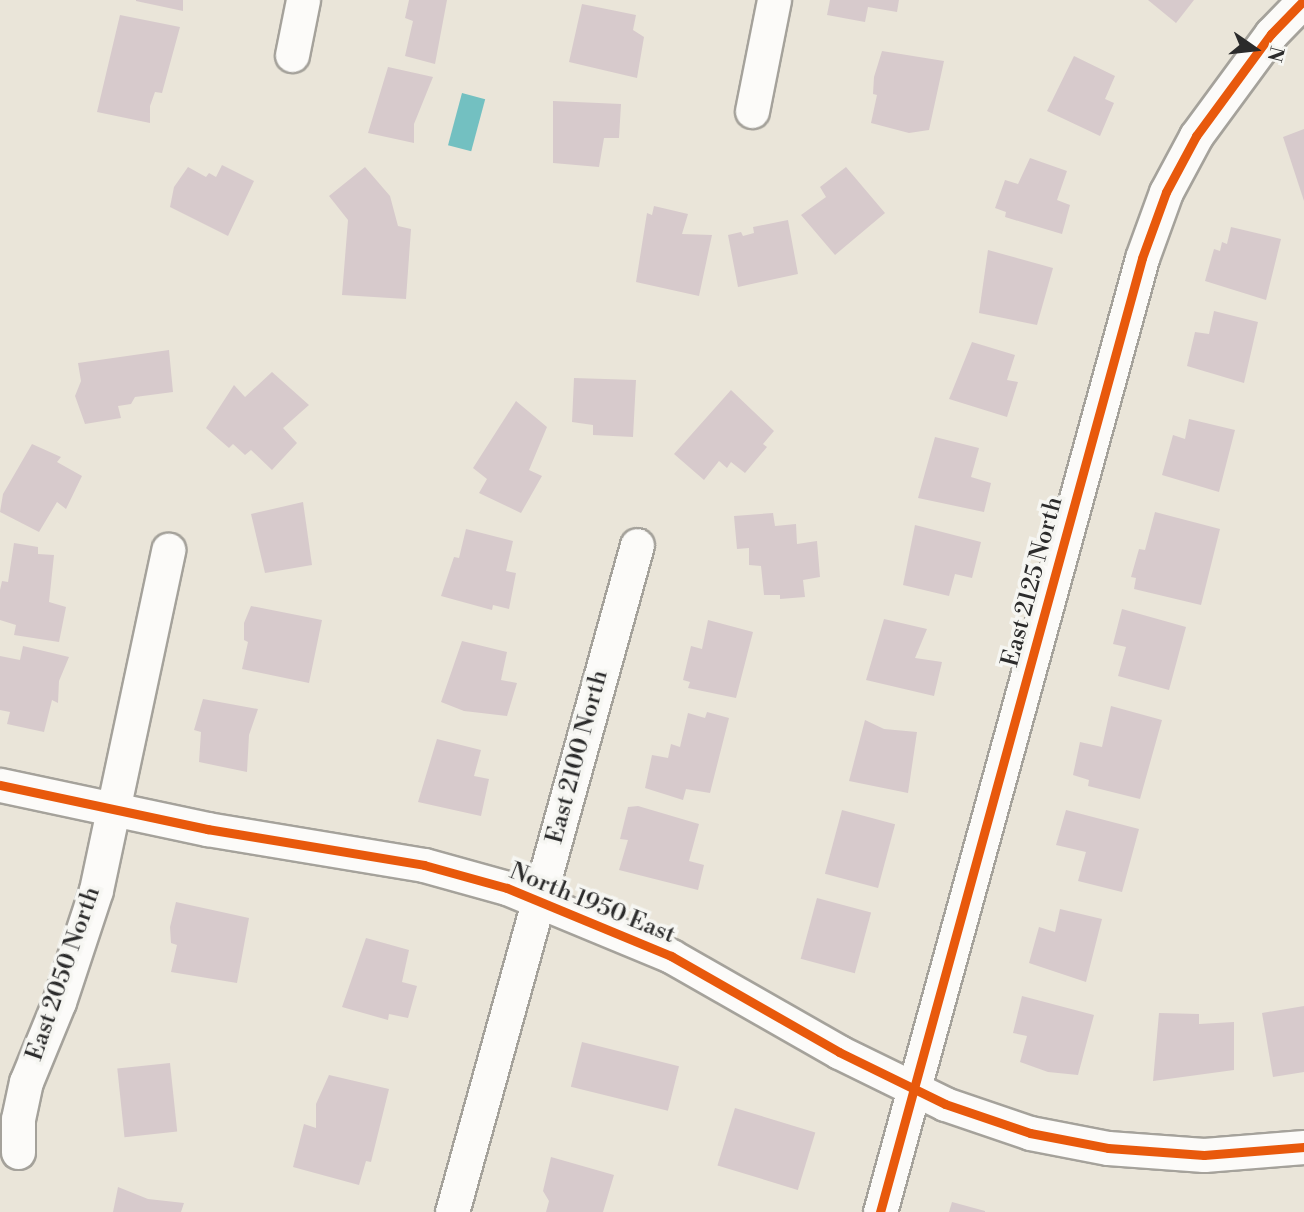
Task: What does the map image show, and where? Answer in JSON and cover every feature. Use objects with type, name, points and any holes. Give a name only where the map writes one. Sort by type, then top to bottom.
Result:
[{"type":"street","points":[[292,55],[303,0]]},
{"type":"street","points":[[752,111],[774,0]]},
{"type":"street","name":"East 2125 North","points":[[880,1212],[1147,245],[1166,192],[1196,136],[1271,34],[1304,0]]},
{"type":"street","name":"East 2100 North","points":[[452,1212],[637,545]]},
{"type":"street","name":"East 2050 North","points":[[18,1152],[18,1119],[26,1082],[77,953],[113,810],[168,550]]},
{"type":"street","name":"North 1950 East","points":[[0,785],[113,810],[424,866],[538,900],[671,956],[839,1052],[913,1088],[1030,1133],[1108,1148],[1203,1155],[1304,1147]]},
{"type":"water","points":[[462,93],[485,99],[471,151],[448,145]]},
{"type":"building","points":[[183,0],[183,11],[136,1]]},
{"type":"building","points":[[409,0],[447,0],[435,64],[405,56],[413,21],[405,18]]},
{"type":"building","points":[[830,0],[899,0],[897,12],[868,7],[865,22],[827,15]]},
{"type":"building","points":[[1148,0],[1194,0],[1176,23]]},
{"type":"building","points":[[582,4],[636,15],[633,30],[644,37],[637,78],[569,62]]},
{"type":"building","points":[[120,15],[180,27],[162,93],[155,92],[150,106],[150,123],[97,112]]},
{"type":"building","points":[[882,51],[944,61],[929,130],[909,133],[871,123],[877,95],[873,94],[874,77]]},
{"type":"building","points":[[1074,56],[1115,76],[1105,99],[1114,103],[1100,136],[1047,111]]},
{"type":"building","points":[[388,67],[433,77],[414,124],[414,143],[368,133]]},
{"type":"building","points":[[553,101],[621,104],[619,138],[604,138],[599,167],[553,163]]},
{"type":"building","points":[[1304,129],[1304,201],[1283,137]]},
{"type":"building","points":[[1030,158],[1067,171],[1057,200],[1070,205],[1062,234],[1005,217],[1006,212],[995,208],[1005,180],[1018,184]]},
{"type":"building","points":[[222,165],[254,181],[228,236],[170,207],[174,187],[188,167],[206,177],[209,173],[216,177]]},
{"type":"building","points":[[365,167],[390,196],[398,226],[411,229],[406,299],[342,295],[348,220],[329,196]]},
{"type":"building","points":[[846,167],[885,213],[835,255],[801,215],[826,197],[820,187]]},
{"type":"building","points":[[654,206],[688,214],[682,234],[712,235],[699,296],[636,282],[647,213],[652,215]]},
{"type":"building","points":[[788,220],[798,274],[738,287],[728,235],[741,232],[743,236],[754,233],[753,227]]},
{"type":"building","points":[[1231,227],[1281,239],[1266,300],[1205,281],[1214,249],[1220,251],[1222,242],[1227,244]]},
{"type":"building","points":[[988,250],[1053,268],[1037,325],[979,313]]},
{"type":"building","points":[[1214,311],[1258,322],[1244,383],[1187,366],[1195,332],[1209,334]]},
{"type":"building","points":[[972,342],[1015,355],[1007,380],[1018,382],[1007,417],[949,399]]},
{"type":"building","points":[[169,350],[173,392],[135,397],[131,404],[118,406],[121,418],[85,424],[75,396],[81,381],[78,363]]},
{"type":"building","points":[[272,372],[309,405],[283,428],[297,443],[272,470],[251,450],[245,455],[233,444],[229,448],[206,428],[234,385],[245,397]]},
{"type":"building","points":[[574,378],[636,380],[633,437],[593,435],[593,425],[572,422]]},
{"type":"building","points":[[731,390],[774,431],[763,444],[767,447],[745,473],[731,462],[727,468],[719,461],[704,480],[674,454]]},
{"type":"building","points":[[516,401],[547,427],[529,470],[542,476],[521,513],[479,493],[487,479],[473,468]]},
{"type":"building","points":[[1189,419],[1235,430],[1219,492],[1162,475],[1173,435],[1185,439]]},
{"type":"building","points":[[935,437],[979,448],[971,477],[991,483],[984,512],[918,498]]},
{"type":"building","points":[[32,444],[61,457],[57,462],[82,476],[66,509],[57,502],[39,532],[0,512],[3,494]]},
{"type":"building","points":[[303,502],[312,565],[265,573],[251,514]]},
{"type":"building","points":[[1155,512],[1220,529],[1201,605],[1134,589],[1136,578],[1131,577],[1139,549],[1145,550]]},
{"type":"building","points":[[773,513],[775,526],[796,524],[797,544],[817,541],[820,577],[803,580],[805,597],[780,599],[780,595],[764,595],[761,566],[749,565],[749,548],[737,549],[734,516]]},
{"type":"building","points":[[915,525],[981,542],[972,578],[955,574],[949,596],[903,585]]},
{"type":"building","points":[[466,529],[513,541],[506,571],[516,573],[509,609],[493,605],[492,610],[441,596],[454,557],[459,558]]},
{"type":"building","points":[[14,543],[38,547],[38,554],[54,555],[49,602],[66,607],[59,642],[14,635],[16,625],[0,620],[0,590],[2,581],[8,582]]},
{"type":"building","points":[[251,606],[322,620],[309,683],[242,669],[248,642],[244,640],[244,623]]},
{"type":"building","points":[[1122,609],[1186,627],[1169,690],[1118,676],[1126,647],[1113,644]]},
{"type":"building","points":[[884,619],[927,629],[915,658],[942,662],[934,696],[866,680]]},
{"type":"building","points":[[708,620],[753,632],[736,698],[688,688],[690,682],[683,680],[691,646],[702,649]]},
{"type":"building","points":[[462,641],[507,652],[501,680],[517,683],[507,716],[464,711],[441,702]]},
{"type":"building","points":[[23,646],[69,657],[59,681],[58,703],[52,700],[44,732],[7,724],[10,712],[0,710],[0,656],[20,660]]},
{"type":"building","points":[[203,699],[258,709],[249,735],[247,772],[199,762],[201,732],[194,730]]},
{"type":"building","points":[[1111,706],[1162,720],[1140,799],[1088,786],[1089,780],[1073,775],[1080,742],[1102,747]]},
{"type":"building","points":[[707,712],[729,718],[710,793],[686,789],[683,800],[645,788],[652,755],[668,758],[671,744],[680,747],[688,713],[705,718]]},
{"type":"building","points":[[865,720],[884,729],[917,732],[908,793],[849,781]]},
{"type":"building","points":[[437,739],[481,750],[474,776],[489,779],[481,816],[418,802]]},
{"type":"building","points":[[638,806],[699,824],[689,861],[704,865],[698,890],[619,870],[628,840],[620,839],[628,807]]},
{"type":"building","points":[[842,810],[895,824],[878,888],[825,874]]},
{"type":"building","points":[[1066,810],[1139,829],[1122,892],[1078,881],[1086,852],[1056,845]]},
{"type":"building","points":[[817,898],[871,912],[855,973],[801,959]]},
{"type":"building","points":[[176,902],[249,918],[237,983],[171,972],[177,945],[171,943],[170,927]]},
{"type":"building","points":[[1060,909],[1102,919],[1086,982],[1029,963],[1039,927],[1055,932]]},
{"type":"building","points":[[366,938],[409,950],[402,982],[417,986],[408,1018],[389,1014],[388,1020],[342,1007]]},
{"type":"building","points":[[1022,996],[1094,1015],[1078,1075],[1048,1072],[1020,1062],[1027,1036],[1013,1033]]},
{"type":"building","points":[[1304,1006],[1304,1072],[1273,1077],[1262,1013]]},
{"type":"building","points":[[1159,1013],[1199,1014],[1199,1024],[1234,1022],[1234,1070],[1153,1081]]},
{"type":"building","points":[[582,1042],[679,1066],[668,1111],[571,1087]]},
{"type":"building","points":[[170,1063],[177,1132],[125,1137],[117,1069]]},
{"type":"building","points":[[329,1075],[389,1089],[371,1162],[366,1161],[359,1185],[293,1167],[304,1124],[316,1128],[316,1104]]},
{"type":"building","points":[[735,1108],[815,1133],[798,1190],[717,1165]]},
{"type":"building","points":[[551,1157],[614,1175],[603,1212],[546,1212],[549,1201],[543,1191]]},
{"type":"building","points":[[118,1187],[148,1199],[184,1203],[181,1212],[113,1212]]},
{"type":"building","points":[[952,1202],[985,1211],[985,1212],[949,1212]]},
{"type":"cycle path","points":[[880,1212],[1142,258],[1166,192],[1196,136],[1271,34],[1304,0]]},
{"type":"cycle path","points":[[0,785],[207,829],[424,865],[507,888],[671,956],[839,1052],[945,1104],[1030,1133],[1108,1148],[1204,1155],[1304,1147]]}]
